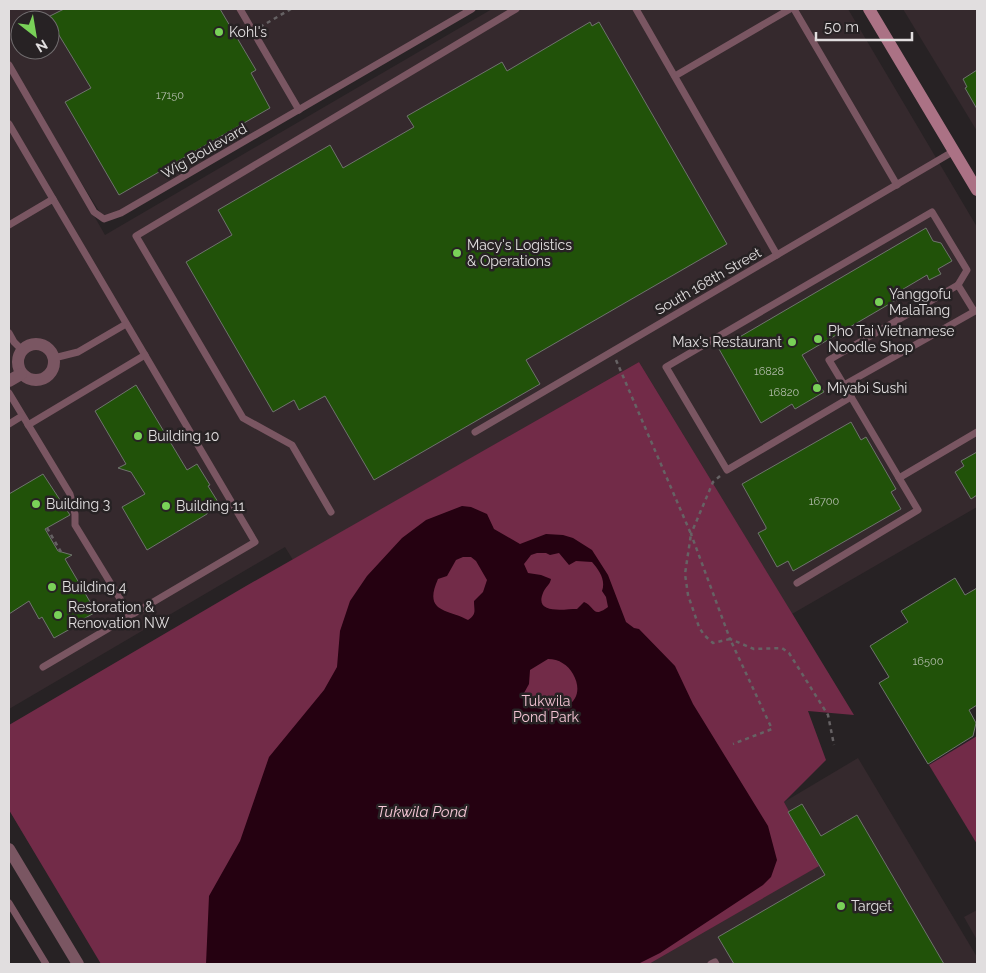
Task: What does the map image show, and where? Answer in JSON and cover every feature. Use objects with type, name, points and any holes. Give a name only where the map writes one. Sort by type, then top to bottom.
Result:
[{"type":"main road","points":[[869,9],[977,190]]},
{"type":"street","points":[[39,344],[50,350],[54,358],[54,367],[42,380],[31,380],[21,374],[17,362],[22,350],[27,346],[39,344]]},
{"type":"street","points":[[9,381],[21,374]]},
{"type":"street","points":[[9,850],[78,964]]},
{"type":"lane","points":[[240,9],[299,110]]},
{"type":"lane","name":"Wig Boulevard","points":[[9,65],[94,212],[104,219],[121,213],[472,9]]},
{"type":"lane","points":[[331,512],[292,445],[243,418],[136,236],[516,9]]},
{"type":"lane","points":[[636,9],[777,255]]},
{"type":"lane","points":[[675,76],[792,9],[897,185]]},
{"type":"lane","points":[[9,124],[255,542],[43,666]]},
{"type":"lane","name":"South 168th Street","points":[[475,432],[954,151]]},
{"type":"lane","points":[[9,225],[52,199]]},
{"type":"lane","points":[[797,583],[918,510],[851,397],[844,386],[829,360],[958,285],[967,270],[932,212],[666,368],[727,470],[851,397]]},
{"type":"lane","points":[[844,386],[976,311],[958,285]]},
{"type":"lane","points":[[54,358],[78,352],[126,324]]},
{"type":"lane","points":[[9,333],[22,350]]},
{"type":"lane","points":[[28,425],[144,355]]},
{"type":"lane","points":[[9,393],[70,494],[75,514],[75,525],[130,615]]},
{"type":"lane","points":[[9,424],[22,416]]},
{"type":"lane","points":[[899,478],[977,432]]},
{"type":"lane","points":[[9,903],[46,964]]},
{"type":"lane","points":[[711,964],[715,962],[716,964]]},
{"type":"path","points":[[253,31],[292,9]]},
{"type":"path","points":[[613,352],[691,534],[730,639],[772,729],[733,744]]},
{"type":"path","points":[[727,470],[712,482],[691,534],[685,574],[693,612],[704,636],[713,643],[730,639],[754,649],[782,648],[789,654],[828,715],[834,745]]},
{"type":"path","points":[[47,528],[61,552]]},
{"type":"shaded area","points":[[9,9],[472,9],[104,219],[11,70],[105,235],[492,9],[848,9],[977,227],[977,507],[792,614],[639,362],[293,560],[285,547],[9,709]]},
{"type":"shaded area","points":[[903,9],[977,9],[977,131]]},
{"type":"shaded area","points":[[858,758],[977,957],[977,964],[649,964],[818,866],[784,802]]},
{"type":"shaded area","points":[[977,910],[977,940],[964,917]]},
{"type":"green space","name":"Tukwila Pond Park","points":[[639,362],[854,715],[808,711],[826,760],[784,802],[819,866],[649,964],[101,964],[9,810],[9,725],[246,586]]},
{"type":"green space","points":[[977,736],[977,844],[929,765]]},
{"type":"water","name":"Tukwila Pond","points":[[462,506],[471,507],[487,514],[494,529],[520,544],[546,534],[563,535],[573,538],[592,550],[608,575],[626,622],[639,629],[675,666],[693,704],[768,826],[777,860],[771,877],[763,885],[660,953],[638,964],[206,964],[209,896],[240,841],[269,757],[324,690],[337,667],[340,631],[350,601],[367,576],[402,538],[426,520]],"holes":[[[537,553],[550,555],[559,553],[569,565],[576,561],[592,562],[601,575],[602,591],[606,597],[608,607],[596,612],[584,602],[577,609],[558,610],[546,608],[541,600],[551,579],[528,573],[524,564],[531,555]],[[463,557],[471,557],[476,561],[487,580],[483,592],[474,601],[474,614],[468,620],[440,608],[435,604],[433,598],[438,579],[447,576],[456,560]],[[548,659],[563,663],[573,674],[577,687],[575,697],[569,705],[560,709],[549,711],[538,708],[530,703],[524,693],[529,684],[530,670]]]},
{"type":"building","points":[[64,9],[220,9],[256,70],[251,73],[270,108],[119,195],[65,102],[91,88],[60,37],[60,11]]},
{"type":"building","name":"Macy's Logistics & Operations","points":[[590,22],[592,26],[599,22],[727,244],[526,360],[540,384],[374,480],[325,396],[299,410],[294,400],[273,412],[186,262],[232,235],[218,210],[330,145],[343,168],[414,127],[407,116],[502,62],[507,71]]},
{"type":"building","points":[[977,70],[977,109],[965,88],[967,87],[963,79]]},
{"type":"building","points":[[926,228],[933,241],[941,243],[952,261],[938,269],[941,274],[929,280],[927,275],[900,291],[903,296],[802,355],[824,392],[795,409],[792,404],[761,423],[719,349]]},
{"type":"building","points":[[136,385],[187,470],[197,464],[218,502],[210,507],[207,514],[147,550],[122,507],[145,494],[131,472],[118,468],[126,464],[95,411]]},
{"type":"building","points":[[851,422],[861,440],[866,437],[896,489],[891,492],[901,509],[793,571],[788,561],[777,567],[758,533],[766,529],[766,527],[742,484]]},
{"type":"building","points":[[977,452],[977,495],[971,499],[955,472],[964,466],[961,461]]},
{"type":"building","points":[[43,474],[70,515],[45,529],[58,551],[72,555],[65,559],[96,612],[54,638],[42,617],[39,619],[29,601],[9,614],[9,494]]},
{"type":"building","points":[[955,578],[965,595],[977,588],[977,705],[969,710],[976,723],[973,736],[928,764],[879,683],[889,677],[870,646],[908,622],[901,611]]},
{"type":"building","name":"Target","points":[[802,804],[821,836],[857,815],[944,964],[734,964],[718,937],[825,875],[788,812]]},
{"type":"place","name":"Kohl's","points":[[219,32]]},
{"type":"place","name":"Macy's Logistics & Operations","points":[[457,253]]},
{"type":"place","name":"Yanggofu MalaTang","points":[[879,302]]},
{"type":"place","name":"Pho Tai Vietnamese Noodle Shop","points":[[818,339]]},
{"type":"place","name":"Max's Restaurant","points":[[792,342]]},
{"type":"place","name":"Miyabi Sushi","points":[[817,388]]},
{"type":"place","name":"Building 10","points":[[138,436]]},
{"type":"place","name":"Building 3","points":[[36,504]]},
{"type":"place","name":"Building 11","points":[[166,506]]},
{"type":"place","name":"Building 4","points":[[52,587]]},
{"type":"place","name":"Restoration & Renovation NW","points":[[58,615]]},
{"type":"place","name":"Target","points":[[841,906]]}]
